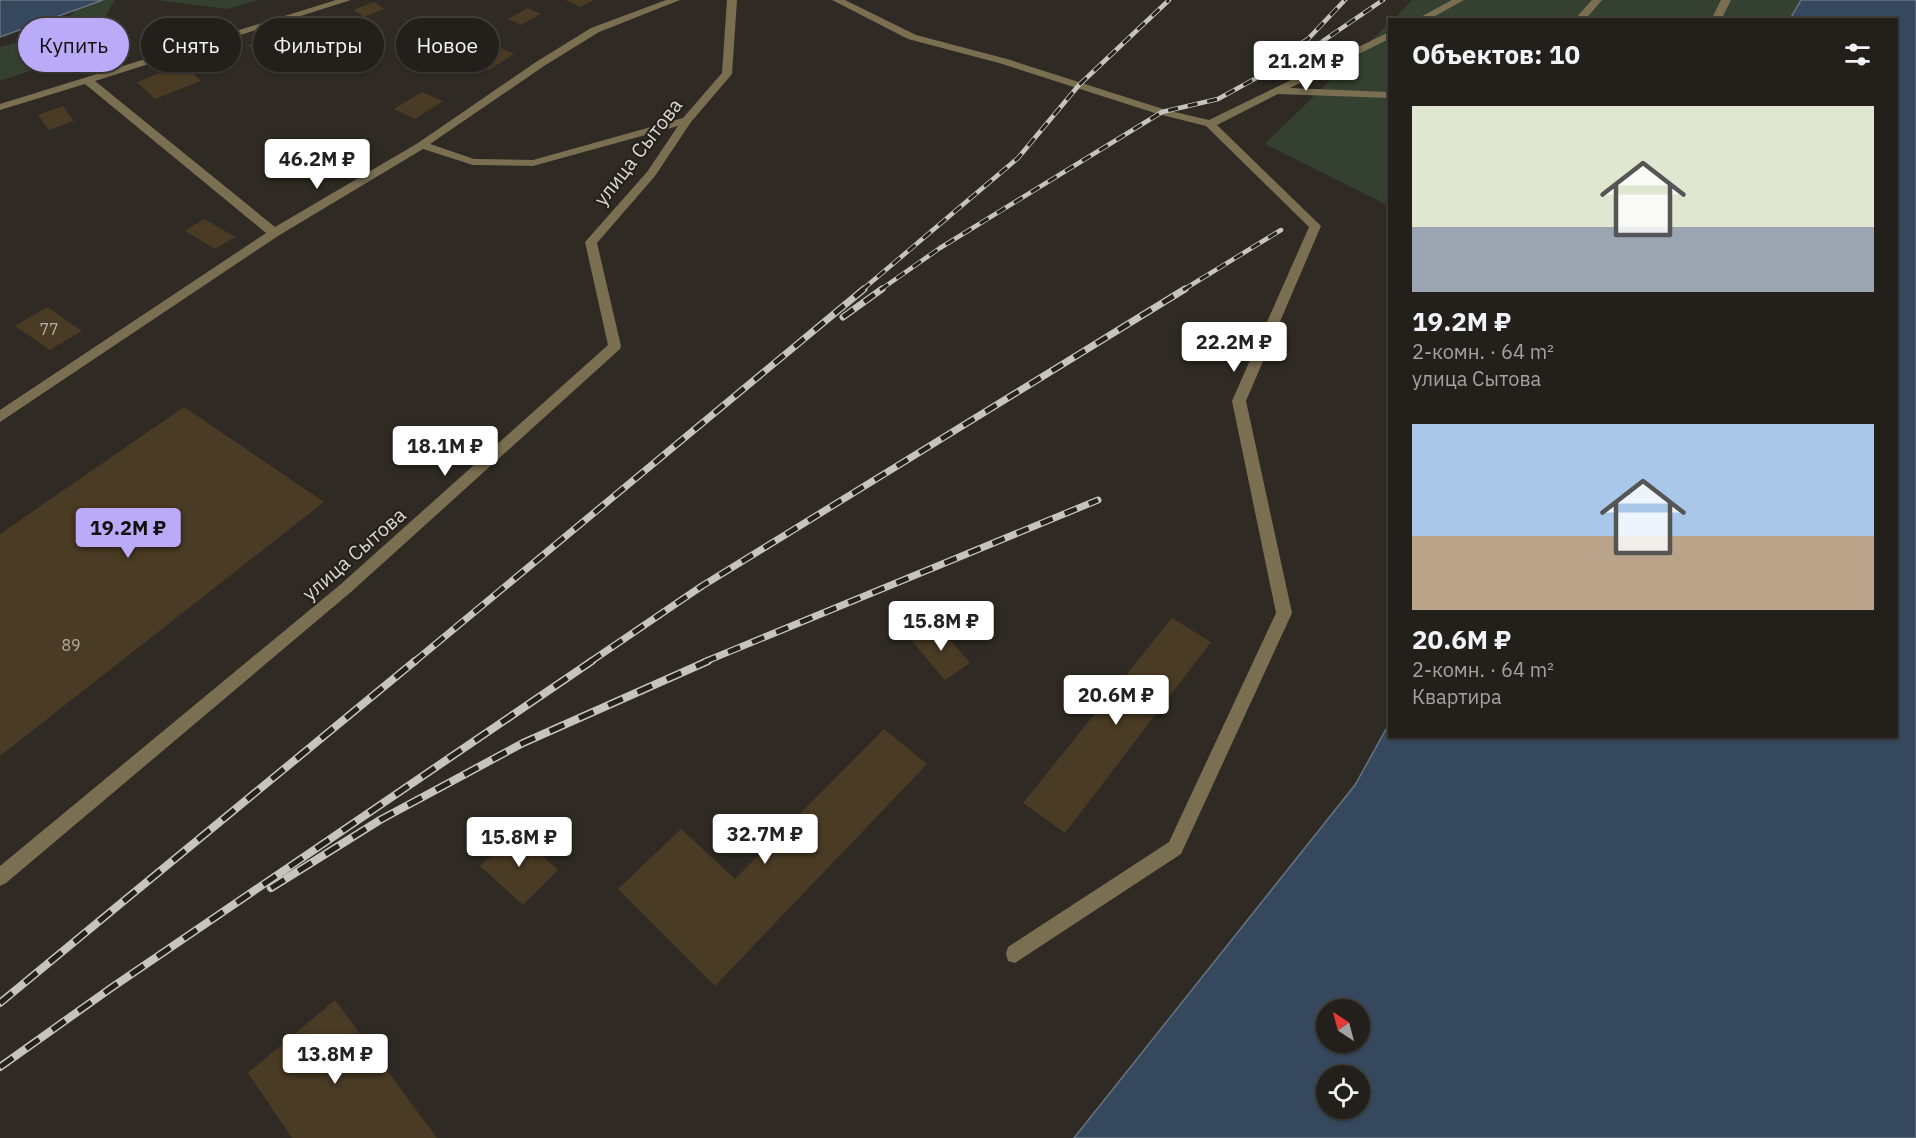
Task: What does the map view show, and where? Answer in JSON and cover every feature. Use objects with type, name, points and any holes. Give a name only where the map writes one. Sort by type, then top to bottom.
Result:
[{"type":"street","points":[[0,107],[346,0]]},
{"type":"street","points":[[0,417],[274,233],[422,145],[540,64],[595,30],[675,0]]},
{"type":"street","name":"улица Сытова","points":[[0,877],[346,588],[615,346],[591,242],[651,174],[687,120],[727,74],[732,0]]},
{"type":"street","points":[[837,0],[912,37],[1003,62],[1162,112],[1210,124],[1316,226],[1239,401],[1284,613],[1175,848],[1016,954]]},
{"type":"street","points":[[1424,18],[1458,0]]},
{"type":"street","points":[[1581,18],[1597,0]]},
{"type":"street","points":[[1717,18],[1726,0]]},
{"type":"street","points":[[1210,124],[1388,36]]},
{"type":"street","points":[[87,80],[274,233]]},
{"type":"street","points":[[1278,91],[1388,95]]},
{"type":"street","points":[[422,145],[473,162],[533,163],[687,120]]},
{"type":"green space","points":[[85,0],[115,0],[104,18],[68,18]]},
{"type":"green space","points":[[157,0],[259,0],[227,9]]},
{"type":"green space","points":[[1412,0],[1801,0],[1791,18],[1395,18]]},
{"type":"green space","points":[[1388,24],[1388,206],[1265,144]]},
{"type":"green space","points":[[18,42],[18,72],[26,72],[0,81],[0,47]]},
{"type":"water","points":[[0,0],[103,0],[53,18],[18,18],[18,31],[0,37]]},
{"type":"water","points":[[1801,0],[1916,0],[1916,1138],[1074,1138],[1355,785],[1388,726],[1388,738],[1898,738],[1898,18],[1791,18]]},
{"type":"building","points":[[565,0],[594,0],[581,7]]},
{"type":"building","points":[[374,2],[384,9],[364,17],[354,10]]},
{"type":"building","points":[[528,8],[541,14],[521,25],[508,19]]},
{"type":"building","points":[[499,47],[514,54],[499,64]]},
{"type":"building","points":[[163,72],[191,72],[201,81],[155,99],[137,82]]},
{"type":"building","points":[[422,92],[443,101],[415,119],[394,109]]},
{"type":"building","points":[[63,106],[74,121],[49,130],[38,115]]},
{"type":"building","points":[[320,147],[345,161],[313,180],[288,166]]},
{"type":"building","points":[[204,219],[235,237],[215,249],[185,231]]},
{"type":"building","points":[[47,307],[82,331],[50,350],[15,326]]},
{"type":"building","points":[[184,407],[324,502],[0,756],[0,534]]},
{"type":"building","points":[[1172,618],[1211,642],[1065,833],[1023,803]]},
{"type":"building","points":[[936,624],[970,663],[945,680],[911,640]]},
{"type":"building","points":[[884,729],[927,764],[715,986],[618,889],[681,829],[735,879]]},
{"type":"building","points":[[516,832],[558,870],[523,905],[480,866]]},
{"type":"building","points":[[335,1000],[437,1138],[292,1138],[248,1073]]},
{"type":"railway","points":[[862,290],[1018,158],[1079,85],[1169,0]]},
{"type":"railway","points":[[1285,54],[1308,39],[1345,0]]},
{"type":"railway","points":[[880,290],[940,248],[1162,112],[1218,99],[1317,45],[1383,0]]},
{"type":"railway","points":[[1183,290],[1281,230]]},
{"type":"railway","points":[[414,662],[864,289]]},
{"type":"railway","points":[[843,317],[882,289]]},
{"type":"railway","points":[[590,662],[702,586],[1185,289]]},
{"type":"railway","points":[[704,662],[1098,500]]},
{"type":"railway","points":[[0,1003],[415,661]]},
{"type":"railway","points":[[0,1067],[111,988],[592,661]]},
{"type":"railway","points":[[271,888],[380,820],[523,743],[708,661]]}]
